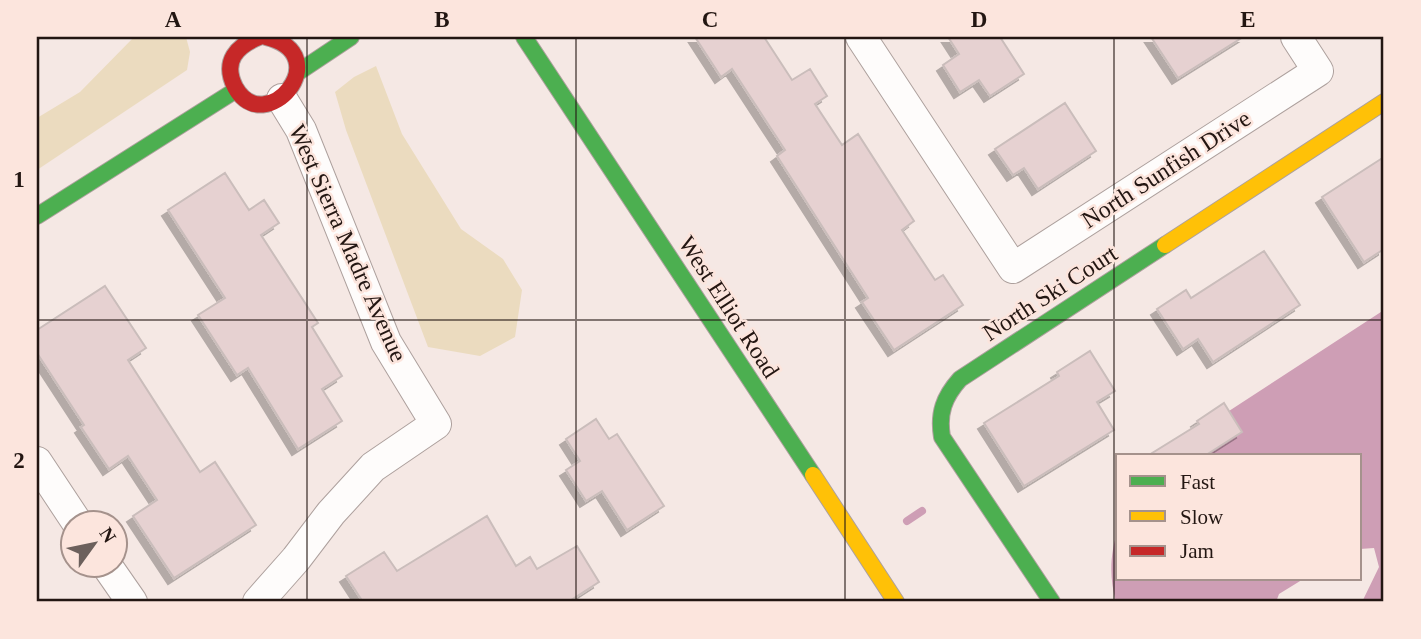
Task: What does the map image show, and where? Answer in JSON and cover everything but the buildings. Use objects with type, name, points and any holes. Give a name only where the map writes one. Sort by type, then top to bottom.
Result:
[{"type":"street","points":[[297,73],[292,53],[261,38],[231,60],[231,81],[236,90],[244,97],[262,104],[282,99],[289,92],[297,73],[351,37]]},
{"type":"street","name":"West Elliot Road","points":[[524,37],[896,602]]},
{"type":"street","name":"North Sunfish Drive","points":[[861,37],[1013,268],[1318,71],[1296,37]]},
{"type":"street","points":[[37,216],[236,90]]},
{"type":"street","name":"West Sierra Madre Avenue","points":[[258,602],[296,559],[331,513],[373,467],[436,424],[386,342],[300,130],[282,99]]},
{"type":"street","name":"North Ski Court","points":[[1052,602],[942,436],[939,422],[948,391],[960,379],[1384,102]]},
{"type":"street","points":[[37,462],[69,510]]},
{"type":"street","points":[[117,580],[132,602]]},
{"type":"shaded area","points":[[134,37],[186,37],[190,52],[187,70],[37,170],[37,118],[80,92]]},
{"type":"shaded area","points":[[376,66],[402,134],[461,229],[503,259],[522,290],[515,337],[480,356],[428,347],[346,130],[335,92],[354,77]]},
{"type":"shaded area","points":[[1384,310],[1384,602],[1362,602],[1379,567],[1374,548],[1362,549],[1362,454],[1175,454],[1209,424]]},
{"type":"shaded area","points":[[1116,537],[1116,580],[1302,580],[1279,594],[1276,602],[1116,602],[1111,566]]},
{"type":"waterway","points":[[907,521],[922,511]]},
{"type":"traffic: fast","points":[[297,73],[351,37]]},
{"type":"traffic: fast","points":[[524,37],[813,475]]},
{"type":"traffic: fast","points":[[37,216],[236,90]]},
{"type":"traffic: fast","points":[[1052,602],[942,437],[944,406],[960,379],[1165,245]]},
{"type":"traffic: slow","points":[[1165,245],[1384,102]]},
{"type":"traffic: slow","points":[[813,475],[896,602]]},
{"type":"traffic: jam","points":[[259,37],[238,50],[230,69],[235,87],[248,101],[263,104],[277,100],[289,89],[296,75],[296,60],[287,47],[266,37]]}]
